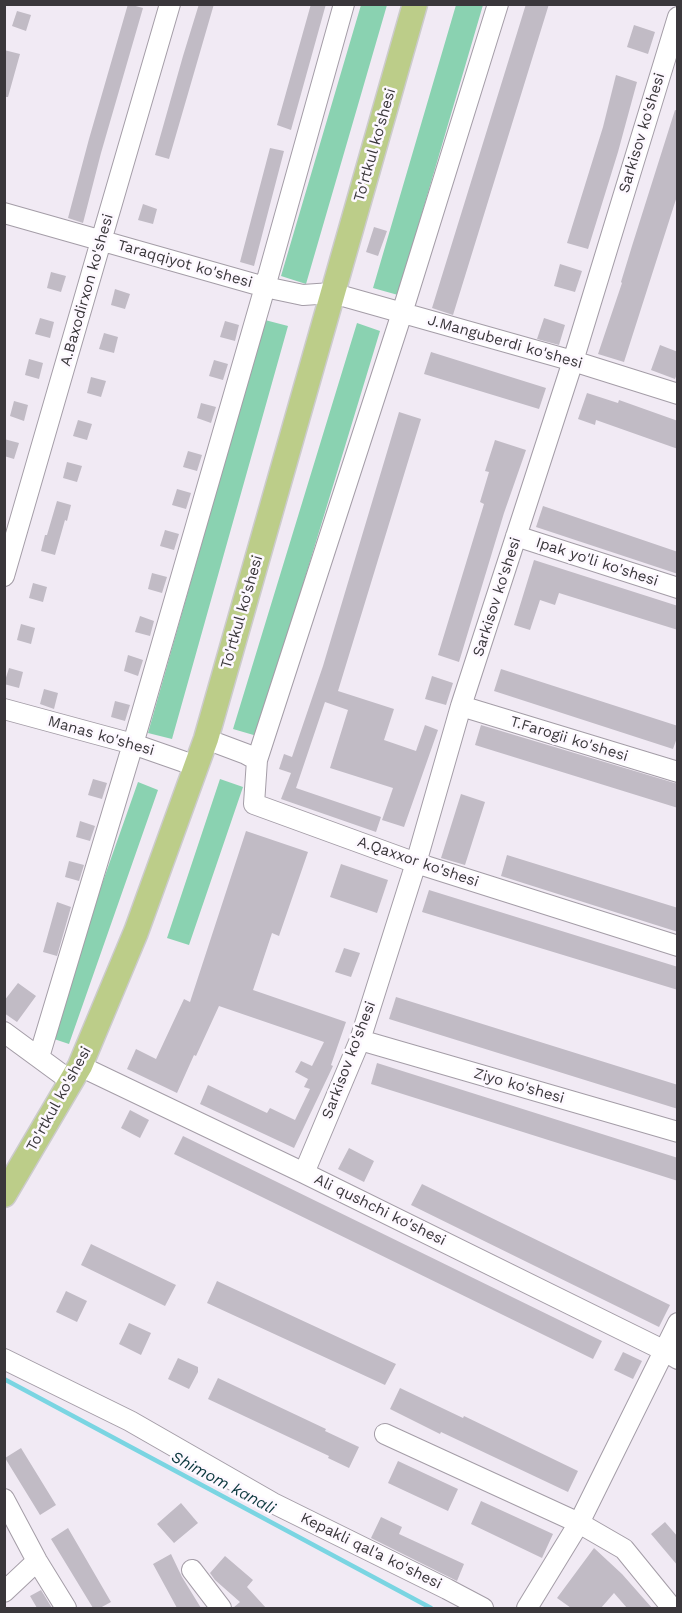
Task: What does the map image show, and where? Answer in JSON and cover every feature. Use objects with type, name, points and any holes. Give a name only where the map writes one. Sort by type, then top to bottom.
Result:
[{"type":"main road","name":"To'rtkul ko'shesi","points":[[4,1195],[76,1074],[136,932],[206,740],[415,4]]},
{"type":"street","name":"A.Baxodirxon ko'shesi","points":[[4,576],[170,4]]},
{"type":"street","points":[[39,1057],[133,744],[344,4]]},
{"type":"street","points":[[206,740],[257,760],[402,313],[498,4]]},
{"type":"street","name":"Sarkisov ko'shesi","points":[[304,1173],[360,1040],[416,863],[461,706],[573,361],[678,17]]},
{"type":"street","name":"Taraqqiyot ko'shesi","points":[[4,213],[265,287],[303,295],[332,293]]},
{"type":"street","name":"J.Manguberdi ko'shesi","points":[[332,293],[573,361],[678,394]]},
{"type":"street","name":"Ipak yo'li ko'shesi","points":[[516,536],[678,588]]},
{"type":"street","name":"T.Farogii ko'shesi","points":[[461,706],[678,772]]},
{"type":"street","name":"Manas ko'shesi","points":[[4,709],[133,744],[196,766]]},
{"type":"street","name":"A.Qaxxor ko'shesi","points":[[257,760],[254,804],[416,863],[678,946]]},
{"type":"street","name":"Ali qushchi ko'shesi","points":[[4,1032],[39,1057],[304,1173],[670,1354]]},
{"type":"street","name":"Ziyo ko'shesi","points":[[360,1040],[678,1132]]},
{"type":"street","points":[[527,1608],[579,1523],[670,1354],[678,1323]]},
{"type":"street","name":"Kepakli qal'a ko'shesi","points":[[4,1359],[130,1421],[273,1503],[483,1608]]},
{"type":"street","points":[[385,1434],[579,1523],[624,1549],[672,1608]]},
{"type":"street","points":[[4,1500],[66,1608]]},
{"type":"street","points":[[4,1592],[37,1561]]},
{"type":"street","points":[[192,1570],[221,1608]]},
{"type":"green space","points":[[361,5],[387,5],[306,284],[281,276]]},
{"type":"green space","points":[[456,5],[483,5],[398,295],[373,288]]},
{"type":"green space","points":[[265,320],[288,326],[172,739],[148,733]]},
{"type":"green space","points":[[357,323],[380,331],[257,736],[233,729]]},
{"type":"green space","points":[[220,779],[243,787],[189,945],[167,938]]},
{"type":"green space","points":[[138,782],[158,790],[69,1044],[48,1037]]},
{"type":"building","points":[[128,4],[143,8],[83,223],[68,218]]},
{"type":"building","points":[[199,4],[214,4],[169,159],[155,155]]},
{"type":"building","points":[[311,4],[326,4],[291,130],[277,125]]},
{"type":"building","points":[[526,4],[549,4],[453,315],[432,308]]},
{"type":"building","points":[[17,11],[31,15],[26,31],[12,26]]},
{"type":"building","points":[[634,25],[655,32],[648,54],[627,47]]},
{"type":"building","points":[[4,50],[20,54],[8,97],[4,97]]},
{"type":"building","points":[[616,75],[637,82],[588,249],[567,243],[603,127]]},
{"type":"building","points":[[675,110],[678,111],[678,193],[624,362],[598,354]]},
{"type":"building","points":[[270,148],[284,151],[254,266],[240,262]]},
{"type":"building","points":[[143,204],[157,209],[153,224],[138,220]]},
{"type":"building","points":[[374,227],[387,231],[378,256],[366,252]]},
{"type":"building","points":[[560,264],[582,271],[575,292],[554,286]]},
{"type":"building","points":[[51,272],[66,276],[61,292],[47,288]]},
{"type":"building","points":[[115,289],[130,294],[125,309],[111,305]]},
{"type":"building","points":[[40,318],[54,322],[50,338],[35,334]]},
{"type":"building","points":[[544,318],[565,325],[559,345],[537,339]]},
{"type":"building","points":[[225,321],[239,325],[235,341],[220,337]]},
{"type":"building","points":[[104,333],[118,337],[114,353],[99,349]]},
{"type":"building","points":[[660,345],[678,352],[678,371],[675,379],[651,370]]},
{"type":"building","points":[[431,352],[546,388],[539,409],[424,374]]},
{"type":"building","points":[[29,359],[43,363],[39,379],[25,375]]},
{"type":"building","points":[[214,360],[228,364],[223,380],[209,376]]},
{"type":"building","points":[[91,377],[106,381],[101,397],[87,393]]},
{"type":"building","points":[[587,393],[618,403],[619,400],[678,421],[678,449],[596,420],[595,425],[578,419]]},
{"type":"building","points":[[14,401],[28,405],[24,421],[10,416]]},
{"type":"building","points":[[201,403],[216,407],[211,423],[197,418]]},
{"type":"building","points":[[399,412],[421,419],[338,691],[394,709],[384,740],[416,751],[425,725],[438,730],[404,827],[382,820],[393,788],[330,768],[348,710],[325,702],[296,788],[381,817],[376,832],[281,799],[291,773],[279,769],[284,754],[292,757],[323,666]]},
{"type":"building","points":[[78,420],[92,424],[87,440],[73,436]]},
{"type":"building","points":[[4,439],[19,443],[14,459],[4,456]]},
{"type":"building","points":[[495,440],[526,450],[504,513],[459,662],[438,655],[484,504],[480,502],[489,472],[485,471]]},
{"type":"building","points":[[188,451],[202,455],[197,471],[183,467]]},
{"type":"building","points":[[67,462],[82,466],[77,482],[63,478]]},
{"type":"building","points":[[177,489],[191,493],[186,509],[172,505]]},
{"type":"building","points":[[57,501],[71,505],[55,555],[41,551]]},
{"type":"building","points":[[543,506],[678,552],[678,574],[536,527]]},
{"type":"building","points":[[165,530],[179,534],[174,550],[160,546]]},
{"type":"building","points":[[534,560],[678,606],[678,630],[559,593],[555,605],[540,600],[530,630],[514,625]]},
{"type":"building","points":[[152,573],[167,577],[162,593],[148,589]]},
{"type":"building","points":[[33,583],[47,587],[43,602],[29,598]]},
{"type":"building","points":[[140,616],[154,621],[150,636],[135,632]]},
{"type":"building","points":[[21,624],[35,628],[31,644],[17,640]]},
{"type":"building","points":[[128,655],[143,660],[138,676],[124,671]]},
{"type":"building","points":[[9,668],[23,672],[19,688],[4,684]]},
{"type":"building","points":[[501,669],[678,726],[678,735],[673,749],[494,691]]},
{"type":"building","points":[[432,676],[453,683],[446,705],[425,699]]},
{"type":"building","points":[[44,689],[58,693],[54,709],[40,704]]},
{"type":"building","points":[[115,701],[130,705],[125,721],[111,717]]},
{"type":"building","points":[[481,725],[678,784],[678,808],[475,745]]},
{"type":"building","points":[[93,779],[107,783],[102,799],[88,795]]},
{"type":"building","points":[[461,794],[485,802],[465,865],[441,858]]},
{"type":"building","points":[[80,821],[95,826],[90,841],[76,837]]},
{"type":"building","points":[[246,831],[308,852],[279,936],[272,933],[253,990],[346,1022],[331,1065],[333,1066],[294,1148],[200,1104],[208,1085],[267,1113],[270,1108],[295,1120],[310,1089],[304,1087],[308,1079],[295,1072],[301,1061],[312,1066],[324,1042],[219,1006],[177,1093],[127,1069],[136,1049],[156,1059],[184,999],[190,1002]]},
{"type":"building","points":[[507,855],[678,908],[678,932],[501,876]]},
{"type":"building","points":[[69,861],[84,865],[79,881],[65,877]]},
{"type":"building","points":[[341,864],[388,880],[377,913],[330,897]]},
{"type":"building","points":[[429,890],[678,967],[678,990],[422,912]]},
{"type":"building","points":[[57,902],[71,907],[57,956],[43,952]]},
{"type":"building","points":[[344,948],[360,953],[351,977],[335,972]]},
{"type":"building","points":[[18,983],[36,996],[17,1022],[4,1013],[4,1001]]},
{"type":"building","points":[[396,997],[678,1085],[678,1109],[389,1019]]},
{"type":"building","points":[[377,1063],[678,1158],[678,1181],[371,1084]]},
{"type":"building","points":[[130,1110],[149,1120],[140,1138],[121,1128]]},
{"type":"building","points":[[183,1136],[602,1341],[593,1359],[174,1154]]},
{"type":"building","points":[[349,1148],[374,1161],[364,1182],[338,1169]]},
{"type":"building","points":[[422,1184],[670,1305],[659,1327],[411,1205]]},
{"type":"building","points":[[91,1244],[176,1285],[165,1306],[81,1265]]},
{"type":"building","points":[[217,1281],[396,1364],[385,1385],[207,1303]]},
{"type":"building","points":[[66,1291],[87,1301],[77,1322],[56,1312]]},
{"type":"building","points":[[129,1323],[151,1333],[141,1355],[119,1344]]},
{"type":"building","points":[[623,1352],[642,1361],[633,1379],[614,1370]]},
{"type":"building","points":[[178,1358],[198,1367],[198,1372],[189,1389],[168,1379]]},
{"type":"building","points":[[218,1378],[359,1447],[349,1468],[328,1458],[329,1456],[208,1399]]},
{"type":"building","points":[[400,1388],[578,1471],[568,1492],[390,1409]]},
{"type":"building","points":[[21,1448],[56,1505],[40,1515],[5,1458]]},
{"type":"building","points":[[398,1461],[458,1489],[448,1511],[388,1483]]},
{"type":"building","points":[[481,1501],[553,1534],[542,1558],[471,1524]]},
{"type":"building","points":[[181,1503],[198,1523],[174,1543],[157,1524]]},
{"type":"building","points":[[381,1517],[402,1527],[399,1534],[464,1564],[457,1581],[371,1538]]},
{"type":"building","points":[[665,1522],[678,1537],[678,1566],[651,1534]]},
{"type":"building","points":[[68,1528],[111,1602],[100,1608],[93,1608],[51,1539]]},
{"type":"building","points":[[594,1548],[622,1574],[652,1608],[627,1608],[614,1593],[601,1608],[571,1608],[557,1598]]},
{"type":"building","points":[[171,1554],[201,1608],[177,1608],[153,1564]]},
{"type":"building","points":[[225,1556],[253,1580],[247,1587],[266,1608],[233,1608],[240,1602],[210,1573]]},
{"type":"building","points":[[41,1590],[52,1608],[37,1608],[30,1596]]},
{"type":"waterway","name":"Shimom kanali","points":[[4,1379],[431,1608]]}]
